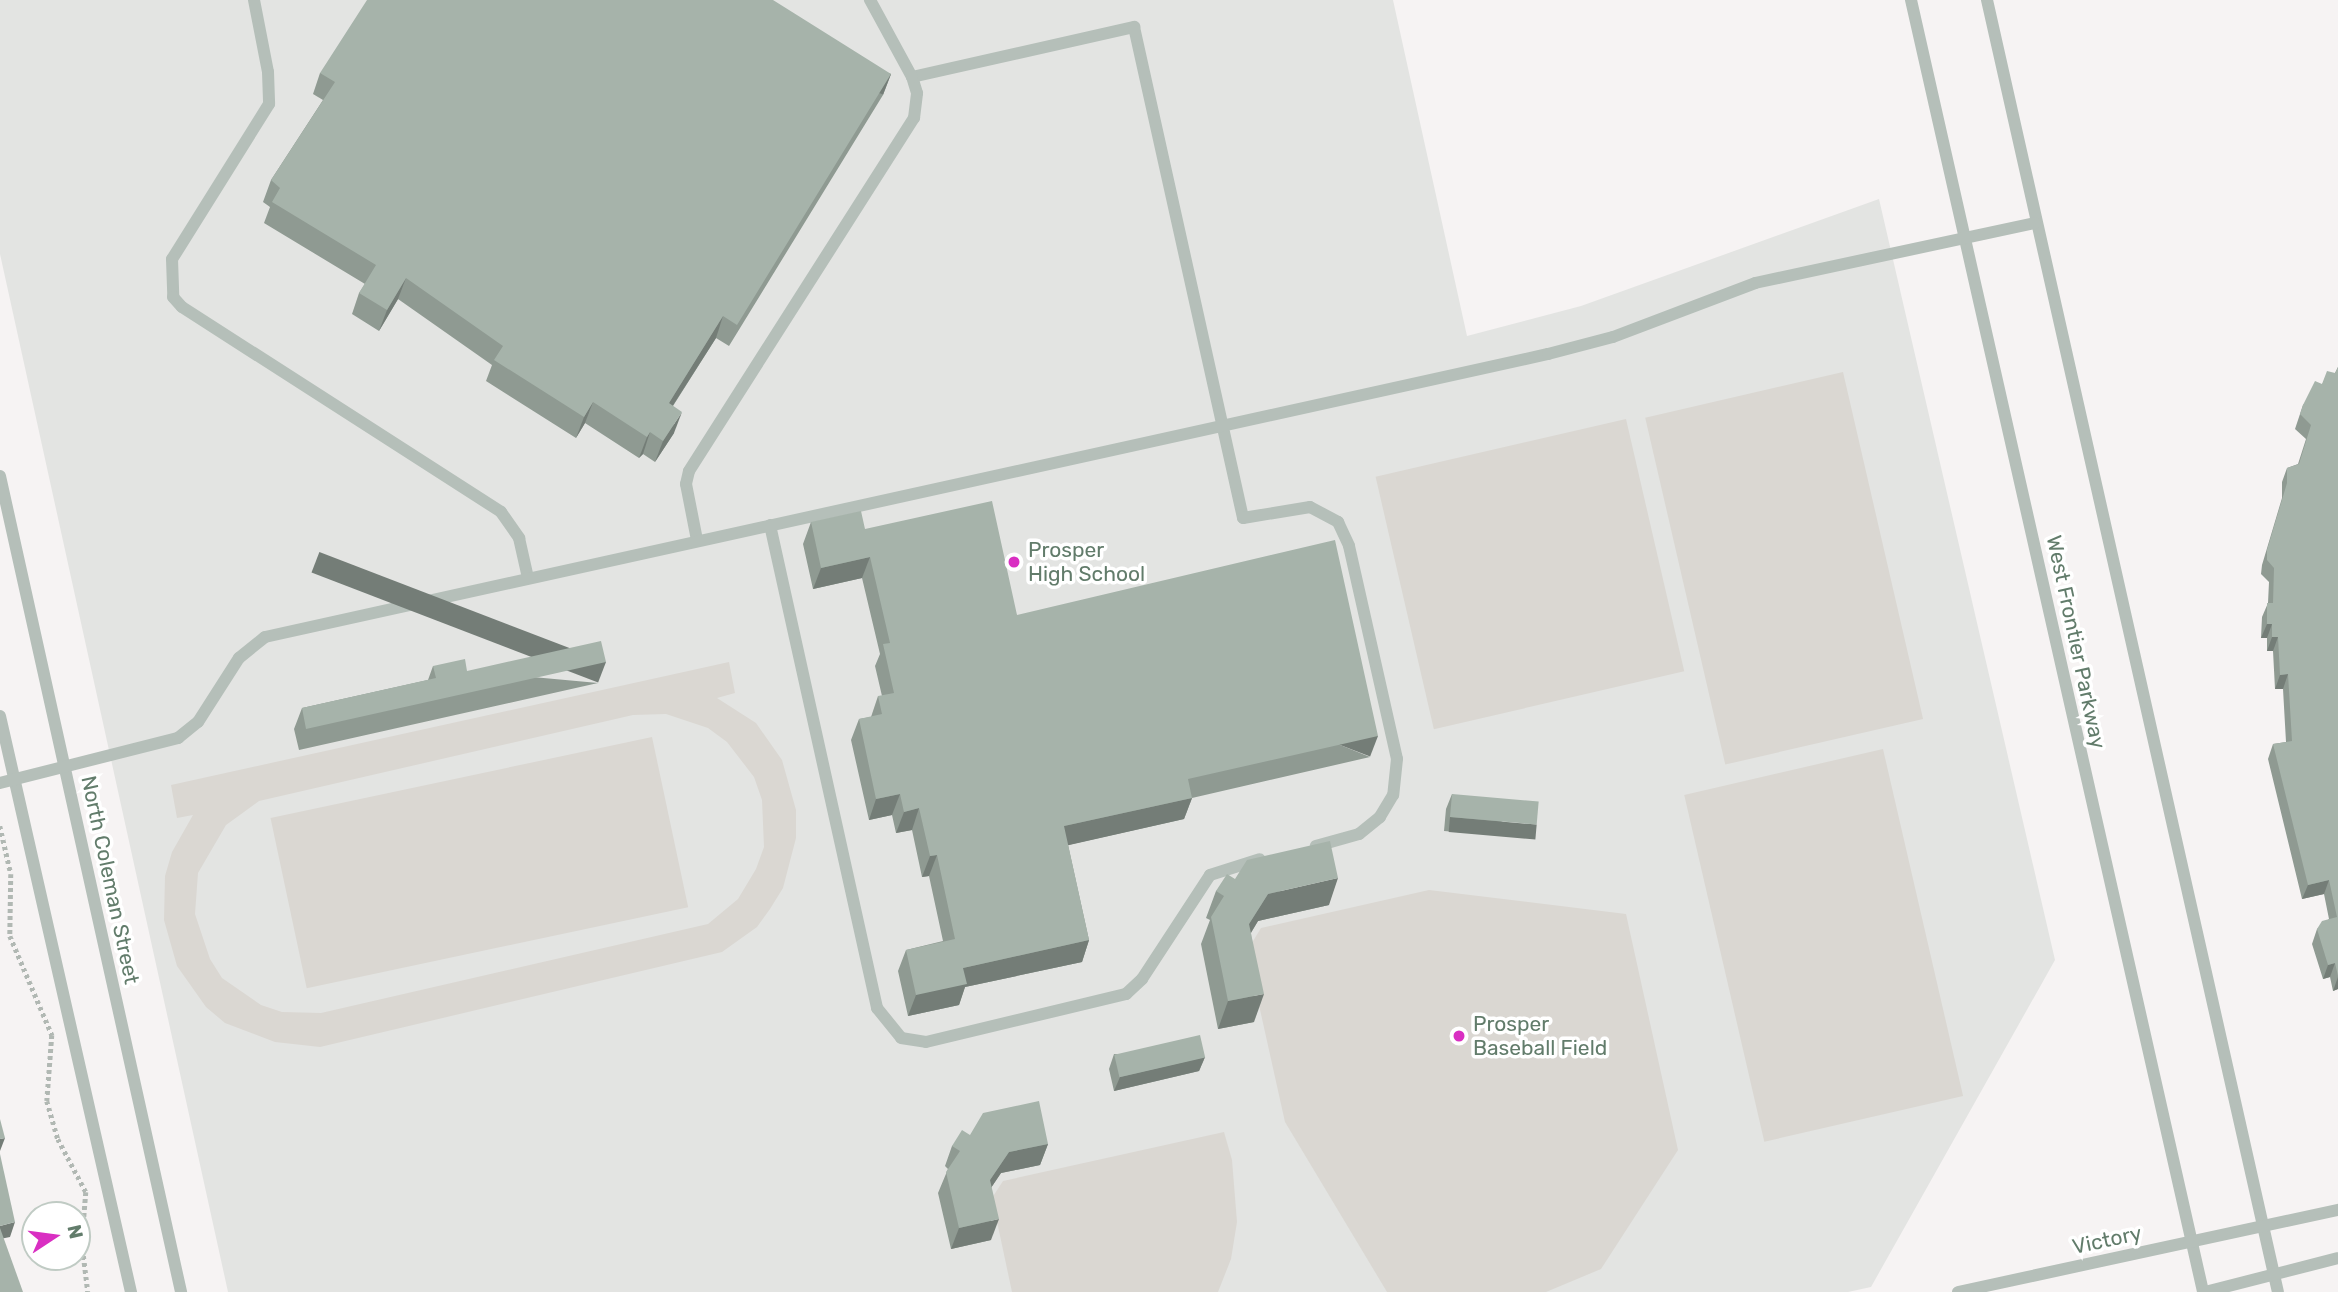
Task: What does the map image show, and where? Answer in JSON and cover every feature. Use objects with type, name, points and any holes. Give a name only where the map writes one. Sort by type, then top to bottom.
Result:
[{"type":"street","points":[[254,0],[268,72],[269,104],[172,259],[173,297],[182,307],[501,512],[519,538],[528,578]]},
{"type":"street","points":[[696,540],[686,484],[690,471],[914,118],[917,93],[912,77],[870,0]]},
{"type":"street","name":"West Frontier Parkway","points":[[1911,0],[2204,1292]]},
{"type":"street","points":[[1987,0],[2035,223],[2278,1292]]},
{"type":"street","points":[[912,77],[1134,27],[1243,518],[1310,508],[1331,515],[1344,531],[1396,759],[1396,784],[1380,817],[1359,834],[1307,848]]},
{"type":"street","points":[[0,783],[165,743],[190,730],[239,658],[265,637],[1582,346],[1755,283],[2035,223]]},
{"type":"street","name":"North Coleman Street","points":[[0,475],[181,1292]]},
{"type":"street","points":[[770,525],[877,1008],[901,1038],[926,1042],[1126,994],[1142,979],[1210,875],[1280,855]]},
{"type":"street","points":[[0,716],[131,1292]]},
{"type":"street","name":"Victory","points":[[1958,1292],[2338,1210]]},
{"type":"street","points":[[2204,1292],[2338,1258]]},
{"type":"path","points":[[0,826],[11,874],[10,936],[52,1035],[47,1101],[58,1139],[86,1192],[82,1242],[88,1292]]},
{"type":"shaded area","name":"Prosper High School","points":[[0,0],[1393,0],[1467,336],[1581,306],[1879,199],[2055,960],[1871,1287],[1848,1292],[228,1292],[0,254]]},
{"type":"shaded area","points":[[1843,372],[1923,719],[1725,765],[1645,418]]},
{"type":"shaded area","points":[[1626,419],[1684,671],[1434,729],[1376,477]]},
{"type":"shaded area","points":[[729,662],[735,693],[717,698],[756,723],[782,760],[796,810],[796,838],[783,888],[770,909],[757,927],[722,952],[320,1047],[275,1042],[225,1023],[206,1007],[177,966],[164,920],[165,876],[172,852],[193,815],[177,818],[171,785]],"holes":[[[666,714],[708,728],[727,742],[754,777],[762,800],[764,847],[756,869],[738,899],[708,924],[321,1013],[282,1012],[261,1005],[222,978],[210,959],[195,914],[198,873],[226,825],[259,801],[633,715]]]},
{"type":"shaded area","points":[[652,737],[688,907],[307,988],[271,818]]},
{"type":"shaded area","points":[[1883,749],[1963,1096],[1764,1142],[1684,795]]},
{"type":"shaded area","name":"Prosper Baseball Field","points":[[1429,890],[1626,914],[1678,1150],[1601,1269],[1546,1292],[1387,1292],[1285,1122],[1247,951],[1261,928]]},
{"type":"shaded area","points":[[1224,1132],[1232,1160],[1237,1222],[1231,1259],[1218,1292],[1012,1292],[992,1198],[1003,1181]]},
{"type":"building","points":[[367,0],[773,0],[891,74],[737,325],[723,316],[669,403],[682,412],[663,441],[650,432],[647,437],[593,402],[584,417],[494,360],[503,346],[406,278],[387,310],[359,293],[376,265],[272,202],[280,188],[271,180],[335,82],[320,73]]},
{"type":"building","points":[[2338,367],[2338,976],[2335,963],[2328,965],[2317,929],[2322,921],[2337,917],[2329,880],[2308,885],[2273,744],[2292,741],[2288,674],[2280,675],[2278,637],[2272,637],[2272,624],[2267,624],[2267,603],[2273,603],[2274,568],[2267,560],[2267,550],[2287,483],[2287,468],[2299,464],[2311,425],[2300,414],[2303,405],[2315,381],[2322,384],[2327,371],[2335,373]]},
{"type":"building","points":[[992,501],[1017,615],[1335,540],[1378,736],[1188,779],[1192,798],[1064,826],[1089,940],[963,968],[967,984],[916,995],[906,950],[955,939],[937,855],[930,856],[919,808],[904,812],[900,794],[876,799],[859,719],[882,714],[878,696],[894,693],[883,644],[890,643],[870,557],[821,568],[811,522],[861,511],[865,529]]},
{"type":"building","points":[[601,641],[606,662],[306,729],[302,708],[436,678],[433,666],[465,659],[467,671]]},
{"type":"building","points":[[1452,794],[1539,802],[1537,824],[1450,817]]},
{"type":"building","points":[[1330,841],[1338,878],[1268,894],[1249,924],[1264,994],[1228,1001],[1211,917],[1224,896],[1216,891],[1227,874],[1235,879],[1247,860]]},
{"type":"building","points":[[1200,1035],[1205,1057],[1119,1077],[1114,1055]]},
{"type":"building","points":[[1039,1101],[1048,1144],[1009,1152],[990,1180],[999,1219],[959,1228],[946,1172],[960,1151],[952,1146],[962,1130],[970,1135],[983,1113]]},
{"type":"building","points":[[0,1119],[5,1138],[0,1139]]},
{"type":"building","points":[[0,1154],[15,1222],[0,1226]]},
{"type":"building","points":[[0,1228],[23,1292],[0,1292]]},
{"type":"place","name":"Prosper High School","points":[[1014,562]]},
{"type":"place","name":"Prosper Baseball Field","points":[[1459,1036]]}]
